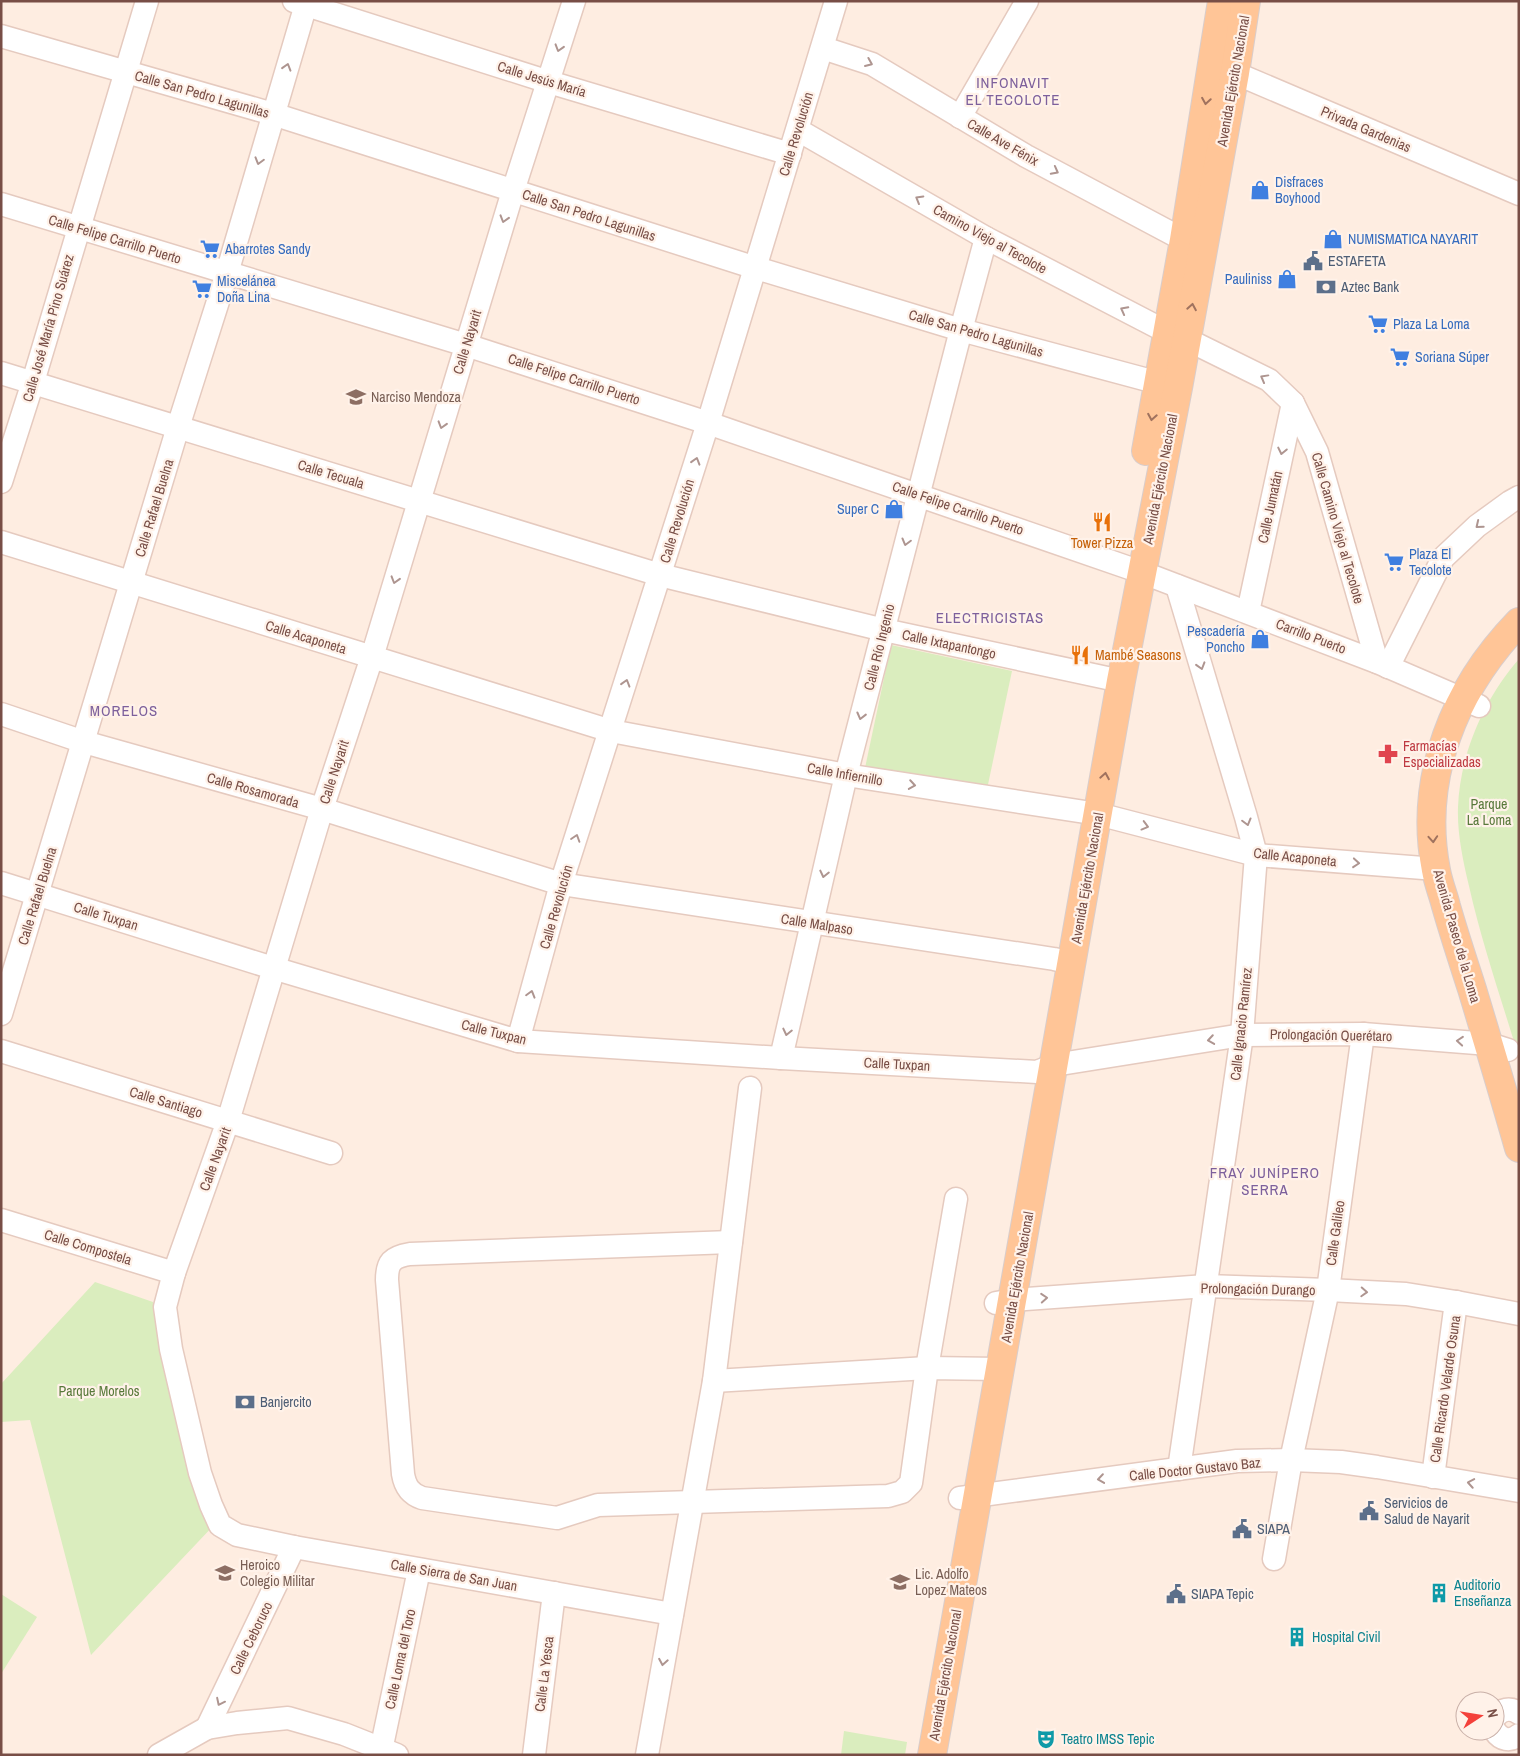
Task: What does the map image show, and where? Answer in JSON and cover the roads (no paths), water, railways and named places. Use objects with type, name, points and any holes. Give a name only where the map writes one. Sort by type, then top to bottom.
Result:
[{"type":"main road","name":"Avenida Ejército Nacional","points":[[916,1755],[992,1369],[1089,813],[1177,336],[1223,70],[1222,1]]},
{"type":"main road","name":"Avenida Ejército Nacional","points":[[1177,336],[1184,240],[1223,70],[1246,1]]},
{"type":"main road","name":"Avenida Paseo de la Loma","points":[[1519,622],[1503,638],[1486,661],[1470,702],[1439,757],[1434,791],[1432,834],[1436,869],[1498,1047],[1519,1087]]},
{"type":"main road","name":"Avenida Paseo de la Loma","points":[[1519,648],[1470,702],[1471,719],[1454,764],[1449,817],[1454,867],[1498,1047],[1519,1148]]},
{"type":"main road","name":"Avenida Ejército Nacional","points":[[932,1755],[968,1497]]},
{"type":"street","name":"Calle José María Pino Suárez","points":[[1,482],[33,382],[147,1]]},
{"type":"street","name":"Calle Nayarit","points":[[237,1535],[220,1525],[210,1505],[200,1473],[171,1349],[165,1307],[174,1273],[228,1121],[273,968],[372,657],[513,191],[574,1]]},
{"type":"street","name":"Calle Revolución","points":[[518,1041],[561,884],[708,423],[836,1]]},
{"type":"street","points":[[960,117],[1026,1]]},
{"type":"street","name":"Calle Jesús María","points":[[302,2],[549,82],[790,154]]},
{"type":"street","name":"Calle Rafael Buelna","points":[[1,1014],[178,427],[227,273],[273,114],[302,2]]},
{"type":"street","name":"Calle San Pedro Lagunillas","points":[[1,36],[273,114],[756,268],[961,330],[1168,386]]},
{"type":"street","name":"Calle Ave Fénix","points":[[822,48],[872,64],[1026,156],[1184,240]]},
{"type":"street","name":"Privada Gardenias","points":[[1223,70],[1519,194]]},
{"type":"street","name":"Camino Viejo al Tecolote","points":[[798,130],[986,238],[1177,336]]},
{"type":"street","name":"Calle Felipe Carrillo Puerto","points":[[1,204],[466,345],[708,423],[1133,569]]},
{"type":"street","name":"Calle Río Ingenio","points":[[781,1058],[846,775],[986,238]]},
{"type":"street","name":"Calle Camino Viejo al Tecolote","points":[[1177,336],[1269,380],[1293,403],[1317,452],[1382,664]]},
{"type":"street","name":"Calle Tecuala","points":[[1,373],[660,575]]},
{"type":"street","name":"Calle Jumatán","points":[[1248,612],[1293,403]]},
{"type":"street","points":[[1382,664],[1443,558],[1477,526],[1519,497]]},
{"type":"street","name":"Calle Acaponeta","points":[[1,542],[611,731]]},
{"type":"street","name":"Carrillo Puerto","points":[[1133,569],[1382,664],[1470,702]]},
{"type":"street","name":"Calle Ixtapantongo","points":[[660,575],[884,630],[1113,680]]},
{"type":"street","name":"Calle Ignacio Ramírez","points":[[1177,586],[1256,855],[1242,1035],[1179,1469]]},
{"type":"street","name":"Calle Rosamorada","points":[[1,714],[84,742],[322,810],[561,884]]},
{"type":"street","name":"Calle Infiernillo","points":[[611,731],[846,775],[1089,813]]},
{"type":"street","name":"Calle Acaponeta","points":[[1089,813],[1256,855],[1436,869]]},
{"type":"street","name":"Calle Tuxpan","points":[[1,883],[273,968],[518,1041],[781,1058],[1046,1068]]},
{"type":"street","name":"Calle Malpaso","points":[[561,884],[1063,961]]},
{"type":"street","name":"Prolongación Querétaro","points":[[1046,1068],[1242,1035],[1363,1034],[1498,1047]]},
{"type":"street","name":"Calle Galileo","points":[[1274,1559],[1291,1460],[1328,1290],[1363,1034]]},
{"type":"street","name":"Calle Santiago","points":[[1,1051],[331,1153]]},
{"type":"street","points":[[647,1755],[714,1381],[750,1088]]},
{"type":"street","points":[[731,1242],[410,1254],[396,1258],[389,1263],[387,1270],[403,1474],[404,1483],[409,1491],[422,1498],[557,1518],[598,1506],[888,1496],[902,1492],[911,1483],[926,1368],[956,1199]]},
{"type":"street","name":"Calle Compostela","points":[[1,1220],[174,1273]]},
{"type":"street","name":"Prolongación Durango","points":[[1004,1301],[1206,1286],[1406,1294],[1519,1314]]},
{"type":"street","name":"Calle Ricardo Velarde Osuna","points":[[1433,1477],[1456,1302]]},
{"type":"street","points":[[714,1381],[926,1368],[992,1369]]},
{"type":"street","name":"Calle Doctor Gustavo Baz","points":[[968,1497],[1237,1462],[1291,1460],[1342,1462],[1519,1491]]},
{"type":"street","name":"Calle Sierra de San Juan","points":[[237,1535],[419,1570],[672,1614]]},
{"type":"street","name":"Calle Ceboruco","points":[[207,1728],[294,1547]]},
{"type":"street","name":"Calle Loma del Toro","points":[[386,1752],[419,1570]]},
{"type":"street","name":"Calle La Yesca","points":[[534,1755],[554,1592]]},
{"type":"street","points":[[1505,1709],[1519,1713]]},
{"type":"street","points":[[159,1755],[207,1728],[288,1718],[336,1732],[386,1752]]},
{"type":"street","points":[[1505,1738],[1513,1739],[1519,1735]]},
{"type":"place","name":"Disfraces Boyhood","points":[[1260,190]]},
{"type":"place","name":"NUMISMATICA NAYARIT","points":[[1333,239]]},
{"type":"place","name":"Abarrotes Sandy","points":[[210,249]]},
{"type":"place","name":"ESTAFETA","points":[[1313,261]]},
{"type":"place","name":"Pauliniss","points":[[1287,279]]},
{"type":"place","name":"Aztec Bank","points":[[1326,287]]},
{"type":"place","name":"Miscelánea Doña Lina","points":[[202,289]]},
{"type":"place","name":"Plaza La Loma","points":[[1378,324]]},
{"type":"place","name":"Soriana Súper","points":[[1400,357]]},
{"type":"place","name":"Narciso Mendoza","points":[[356,397]]},
{"type":"place","name":"Super C","points":[[894,509]]},
{"type":"place","name":"Tower Pizza","points":[[1102,522]]},
{"type":"place","name":"Plaza El Tecolote","points":[[1394,562]]},
{"type":"place","name":"Pescadería Poncho","points":[[1260,639]]},
{"type":"place","name":"Mambé Seasons","points":[[1080,655]]},
{"type":"place","name":"Farmacías Especializadas","points":[[1388,754]]},
{"type":"place","name":"Banjercito","points":[[245,1402]]},
{"type":"place","name":"Servicios de Salud de Nayarit","points":[[1369,1511]]},
{"type":"place","name":"SIAPA","points":[[1242,1529]]},
{"type":"place","name":"Heroico Colegio Militar","points":[[225,1573]]},
{"type":"place","name":"Lic. Adolfo Lopez Mateos","points":[[900,1582]]},
{"type":"place","name":"Auditorio Enseñanza","points":[[1439,1593]]},
{"type":"place","name":"SIAPA Tepic","points":[[1176,1594]]},
{"type":"place","name":"Hospital Civil","points":[[1297,1637]]},
{"type":"place","name":"Teatro IMSS Tepic","points":[[1046,1739]]},
{"type":"district","name":"INFONAVIT EL TECOLOTE","points":[[1013,92]]},
{"type":"district","name":"ELECTRICISTAS","points":[[990,618]]},
{"type":"district","name":"MORELOS","points":[[124,711]]},
{"type":"district","name":"FRAY JUNÍPERO SERRA","points":[[1265,1182]]},
{"type":"park label","name":"Parque La Loma","points":[[1489,812]]},
{"type":"park label","name":"Parque Morelos","points":[[99,1391]]}]
